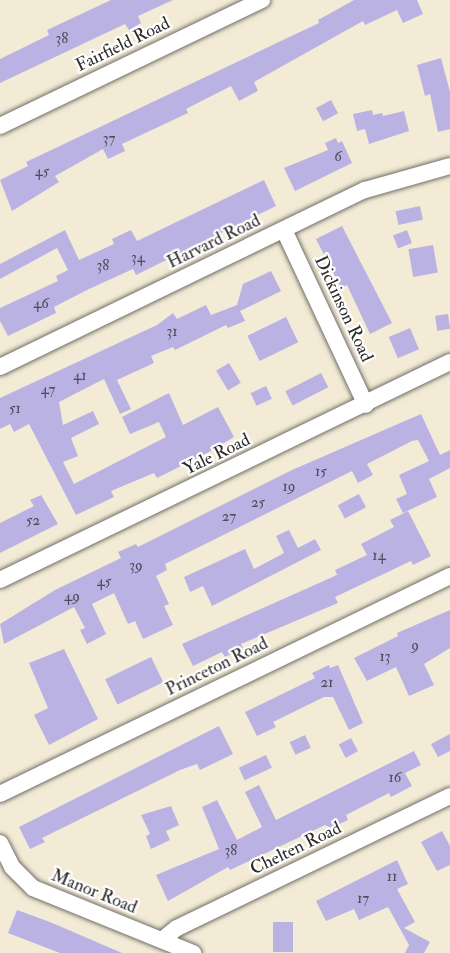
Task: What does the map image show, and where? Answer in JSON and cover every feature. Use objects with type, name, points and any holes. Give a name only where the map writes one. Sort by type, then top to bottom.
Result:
[{"type":"street","name":"Fairfield Road","points":[[0,126],[262,0]]},
{"type":"street","name":"Harvard Road","points":[[0,367],[364,190],[450,166]]},
{"type":"street","name":"Dickinson Road","points":[[284,230],[366,405]]},
{"type":"street","name":"Yale Road","points":[[0,580],[366,405],[450,362]]},
{"type":"street","name":"Princeton Road","points":[[0,794],[450,576]]},
{"type":"street","name":"Chelten Road","points":[[162,940],[177,928],[450,796]]},
{"type":"street","name":"Manor Road","points":[[0,843],[12,867],[33,888],[193,953]]},
{"type":"building","points":[[111,0],[173,0],[138,16],[141,23],[129,30],[125,24],[0,83],[0,59],[49,35],[47,30]]},
{"type":"building","points":[[354,0],[417,0],[423,14],[403,23],[397,10],[365,25],[363,21],[254,82],[258,91],[239,101],[231,86],[186,109],[188,113],[122,144],[125,151],[108,159],[103,149],[55,176],[59,182],[12,211],[0,180],[28,166],[26,162],[319,23],[318,20]]},
{"type":"building","points":[[441,58],[450,92],[450,129],[438,132],[430,94],[425,96],[417,65]]},
{"type":"building","points":[[331,100],[338,113],[323,121],[316,108]]},
{"type":"building","points":[[372,110],[373,115],[382,113],[383,116],[404,111],[409,131],[369,144],[365,129],[357,131],[353,114]]},
{"type":"building","points":[[336,138],[338,143],[342,141],[352,163],[295,191],[284,168],[328,150],[325,143]]},
{"type":"building","points":[[264,180],[276,206],[136,275],[133,269],[89,289],[54,307],[56,313],[8,336],[0,321],[0,308],[58,281],[56,276],[68,270],[57,248],[0,279],[0,264],[65,230],[79,260],[114,244],[112,239],[131,230],[137,241]]},
{"type":"building","points":[[420,206],[423,220],[398,225],[396,211]]},
{"type":"building","points":[[342,226],[392,323],[370,334],[347,285],[341,288],[316,239]]},
{"type":"building","points":[[407,230],[412,243],[398,248],[393,235]]},
{"type":"building","points":[[433,245],[438,273],[413,277],[408,249]]},
{"type":"building","points":[[271,271],[281,291],[240,311],[245,321],[228,328],[226,325],[175,350],[173,347],[151,356],[154,363],[117,380],[131,409],[120,414],[104,379],[59,402],[63,425],[93,411],[99,424],[71,438],[78,456],[63,462],[74,484],[166,437],[159,422],[130,434],[122,417],[169,393],[183,425],[218,407],[234,437],[209,452],[157,478],[154,473],[111,491],[114,497],[76,515],[29,424],[14,432],[10,424],[0,429],[0,398],[157,325],[173,313],[177,319],[206,305],[211,315],[237,305],[243,284]]},
{"type":"building","points":[[448,314],[450,329],[437,331],[435,316]]},
{"type":"building","points":[[286,317],[298,342],[260,361],[247,336]]},
{"type":"building","points":[[410,328],[419,349],[398,358],[389,337]]},
{"type":"building","points":[[229,363],[241,383],[228,390],[216,371]]},
{"type":"building","points":[[321,373],[328,387],[293,405],[285,391]]},
{"type":"building","points":[[266,386],[272,399],[257,406],[251,393]]},
{"type":"building","points":[[421,414],[440,455],[450,450],[450,468],[429,479],[437,497],[403,513],[396,499],[407,494],[399,475],[429,461],[418,440],[412,441],[367,464],[373,475],[358,483],[352,471],[165,564],[167,570],[156,576],[169,604],[164,606],[173,625],[143,639],[135,621],[128,624],[114,593],[92,604],[106,634],[87,644],[80,630],[85,628],[74,607],[4,644],[0,624],[55,590],[121,558],[118,552],[136,544],[138,547],[292,470]]},
{"type":"building","points":[[359,494],[366,507],[345,519],[338,505]]},
{"type":"building","points":[[41,495],[58,524],[0,553],[0,523],[34,506],[30,500]]},
{"type":"building","points":[[408,511],[431,556],[413,565],[411,561],[335,597],[338,603],[241,644],[243,648],[225,657],[222,652],[193,666],[182,644],[337,575],[335,570],[367,555],[361,544],[394,527],[390,520]]},
{"type":"building","points":[[289,530],[298,548],[315,539],[321,550],[212,606],[203,586],[190,592],[184,577],[245,549],[254,569],[284,553],[276,536]]},
{"type":"building","points":[[450,610],[450,648],[424,664],[434,685],[409,696],[396,667],[367,681],[354,658],[398,636],[397,633]]},
{"type":"building","points":[[64,649],[98,719],[49,745],[34,715],[48,708],[29,663]]},
{"type":"building","points":[[151,657],[163,682],[117,705],[105,679]]},
{"type":"building","points":[[329,665],[330,668],[338,665],[363,723],[349,730],[333,697],[324,697],[273,722],[276,727],[257,736],[245,712],[315,678],[312,673]]},
{"type":"building","points":[[219,726],[233,754],[200,770],[197,764],[180,770],[42,838],[45,842],[30,849],[19,827]]},
{"type":"building","points":[[450,734],[450,751],[438,757],[431,744]]},
{"type":"building","points":[[305,735],[311,748],[296,755],[290,742]]},
{"type":"building","points":[[351,738],[358,751],[346,758],[339,745]]},
{"type":"building","points":[[414,751],[421,765],[405,773],[412,786],[391,797],[389,793],[346,815],[348,820],[331,828],[325,825],[230,870],[228,867],[168,901],[156,875],[219,849],[202,807],[217,800],[237,840],[262,827],[245,792],[259,785],[276,820]]},
{"type":"building","points":[[266,755],[272,768],[245,780],[239,768]]},
{"type":"building","points":[[171,806],[179,825],[166,831],[170,840],[151,849],[146,836],[150,834],[141,815]]},
{"type":"building","points":[[442,831],[450,846],[450,865],[437,871],[421,842]]},
{"type":"building","points":[[397,860],[408,884],[397,889],[415,922],[404,928],[430,942],[424,953],[405,953],[409,945],[388,907],[359,920],[354,909],[326,921],[316,901]]},
{"type":"building","points":[[17,910],[122,953],[60,953],[8,933]]},
{"type":"building","points":[[273,922],[293,922],[293,952],[273,952]]}]
